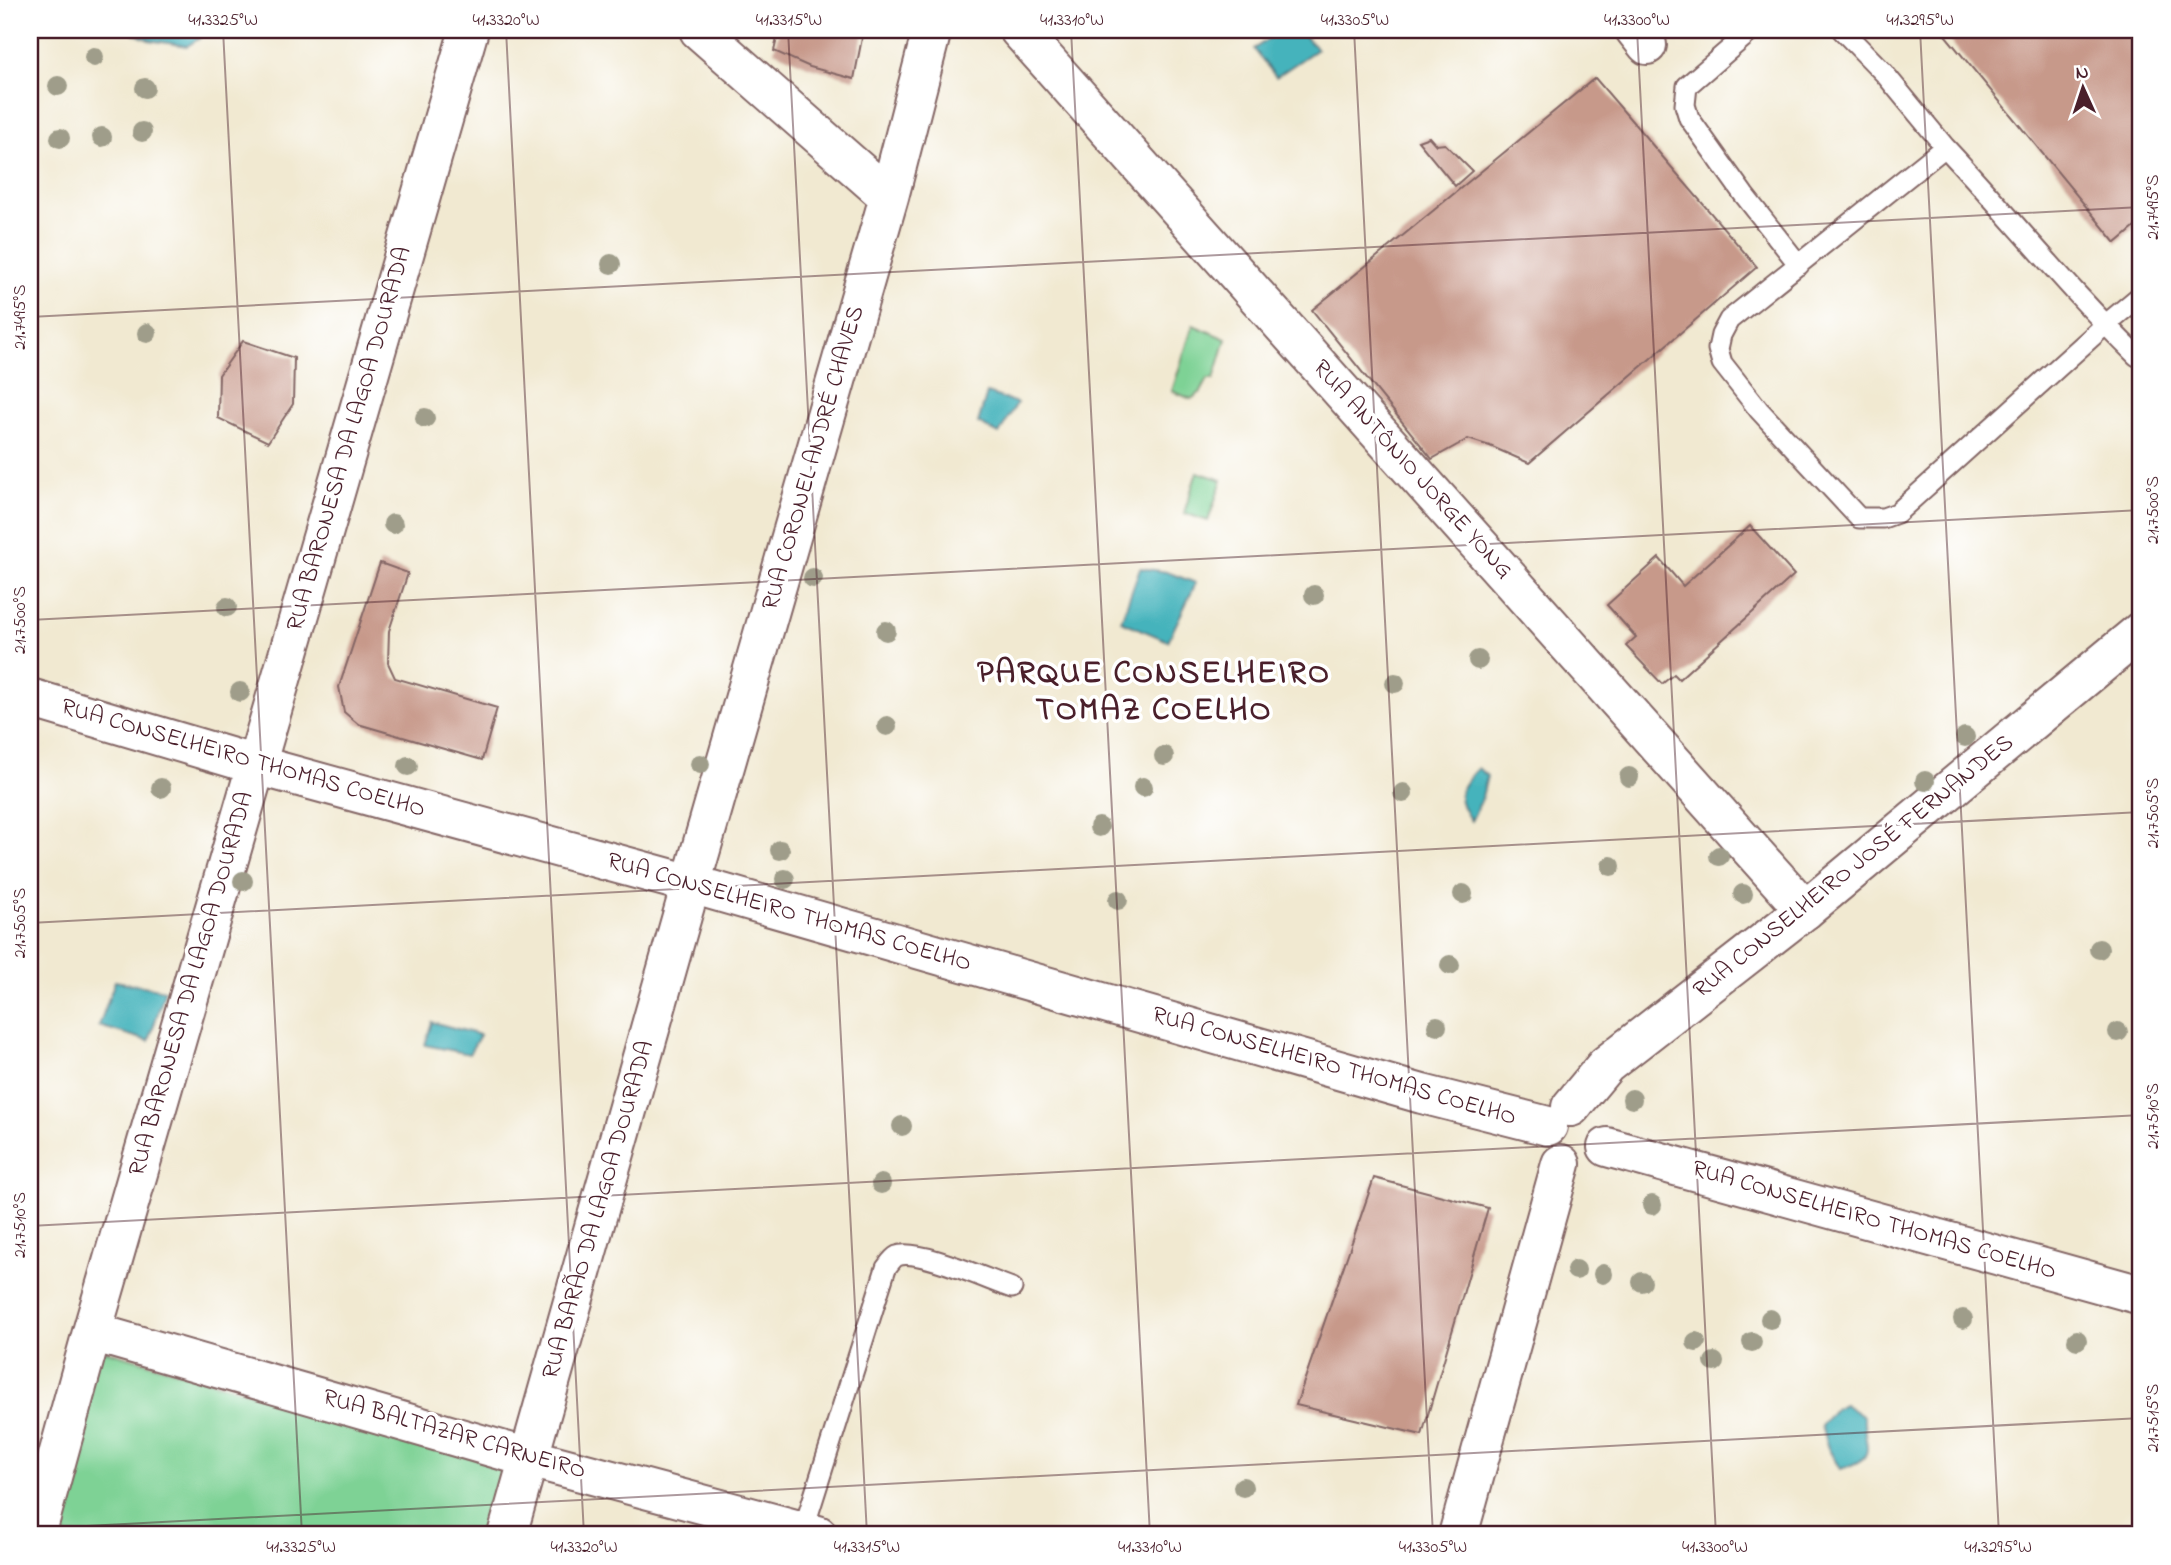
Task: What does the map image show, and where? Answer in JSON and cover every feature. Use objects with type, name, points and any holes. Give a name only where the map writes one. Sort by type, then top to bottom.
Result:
[{"type":"street","name":"RUA BARONESA DA LAGOA DOURADA","points":[[36,1535],[92,1332],[469,30]]},
{"type":"street","points":[[699,30],[889,197]]},
{"type":"street","name":"RUA CORONEL ANDRÉ CHAVES","points":[[691,884],[889,197],[932,30]]},
{"type":"street","name":"RUA ANTÔNIO JORGE YONG","points":[[1019,30],[1805,910]]},
{"type":"street","name":"RUA CONSELHEIRO JOSÉ FERNANDES","points":[[1559,1117],[1606,1065],[1805,910],[2141,631]]},
{"type":"street","name":"RUA CONSELHEIRO THOMAS COELHO","points":[[30,698],[256,765],[691,884],[1422,1094],[1559,1117]]},
{"type":"street","name":"RUA BARÃO DA LAGOA DOURADA","points":[[507,1535],[691,884]]},
{"type":"street","points":[[1581,1105],[1592,1108],[1601,1116],[1606,1125],[1607,1147],[1601,1156],[1582,1167],[1571,1167],[1552,1157],[1546,1147],[1545,1136],[1559,1117],[1581,1105]]},
{"type":"street","name":"RUA CONSELHEIRO THOMAS COELHO","points":[[1607,1147],[2141,1295]]},
{"type":"street","points":[[1458,1535],[1561,1164]]},
{"type":"street","name":"RUA BALTAZAR CARNEIRO","points":[[92,1332],[529,1458],[810,1533]]},
{"type":"lane","points":[[1752,30],[1688,86],[1685,105],[1689,118],[1799,265]]},
{"type":"lane","points":[[1842,30],[1884,73],[1945,147],[2105,325],[2141,357]]},
{"type":"lane","points":[[1945,147],[1729,320],[1721,335],[1718,349],[1722,363],[1759,410],[1860,518],[1883,518],[1897,513],[2141,295]]},
{"type":"lane","points":[[810,1533],[886,1268],[895,1257],[911,1254],[926,1257],[1012,1288]]},
{"type":"green space","points":[[1193,325],[1226,339],[1214,379],[1208,379],[1201,392],[1191,399],[1172,391]]},
{"type":"green space","points":[[1197,472],[1222,480],[1208,521],[1184,513]]},
{"type":"green space","points":[[98,1348],[509,1468],[490,1535],[45,1535]]},
{"type":"water","points":[[132,30],[203,30],[200,38],[187,46],[149,40]]},
{"type":"water","points":[[1281,30],[1299,30],[1317,49],[1276,77],[1254,49]]},
{"type":"water","points":[[987,393],[1017,403],[999,434],[978,423]]},
{"type":"water","points":[[1140,568],[1167,572],[1196,583],[1168,641],[1121,621]]},
{"type":"water","points":[[1478,768],[1487,776],[1481,801],[1471,821],[1462,806],[1460,793]]},
{"type":"water","points":[[115,981],[165,990],[149,1041],[99,1026]]},
{"type":"water","points":[[432,1022],[480,1035],[469,1054],[425,1045]]},
{"type":"water","points":[[1844,1404],[1864,1417],[1867,1449],[1861,1460],[1840,1469],[1828,1448],[1821,1426],[1834,1409]]},
{"type":"building","points":[[779,30],[847,30],[863,33],[854,79],[810,67],[774,51]]},
{"type":"building","points":[[1941,30],[2141,30],[2141,222],[2116,243]]},
{"type":"building","points":[[1595,78],[1757,267],[1529,463],[1468,439],[1432,459],[1312,310]]},
{"type":"building","points":[[1429,137],[1436,145],[1445,144],[1472,171],[1455,186],[1418,141]]},
{"type":"building","points":[[243,341],[294,358],[293,404],[268,442],[218,418],[219,375]]},
{"type":"building","points":[[1750,526],[1794,575],[1679,679],[1674,674],[1662,684],[1626,646],[1636,637],[1607,605],[1659,558],[1683,586]]},
{"type":"building","points":[[380,563],[408,573],[389,631],[388,663],[395,678],[497,708],[482,760],[358,724],[344,712],[339,687]]},
{"type":"building","points":[[1374,1178],[1488,1208],[1422,1435],[1296,1405]]},
{"type":"district","name":"PARQUE CONSELHEIRO TOMAZ COELHO","points":[[1154,692]]}]
